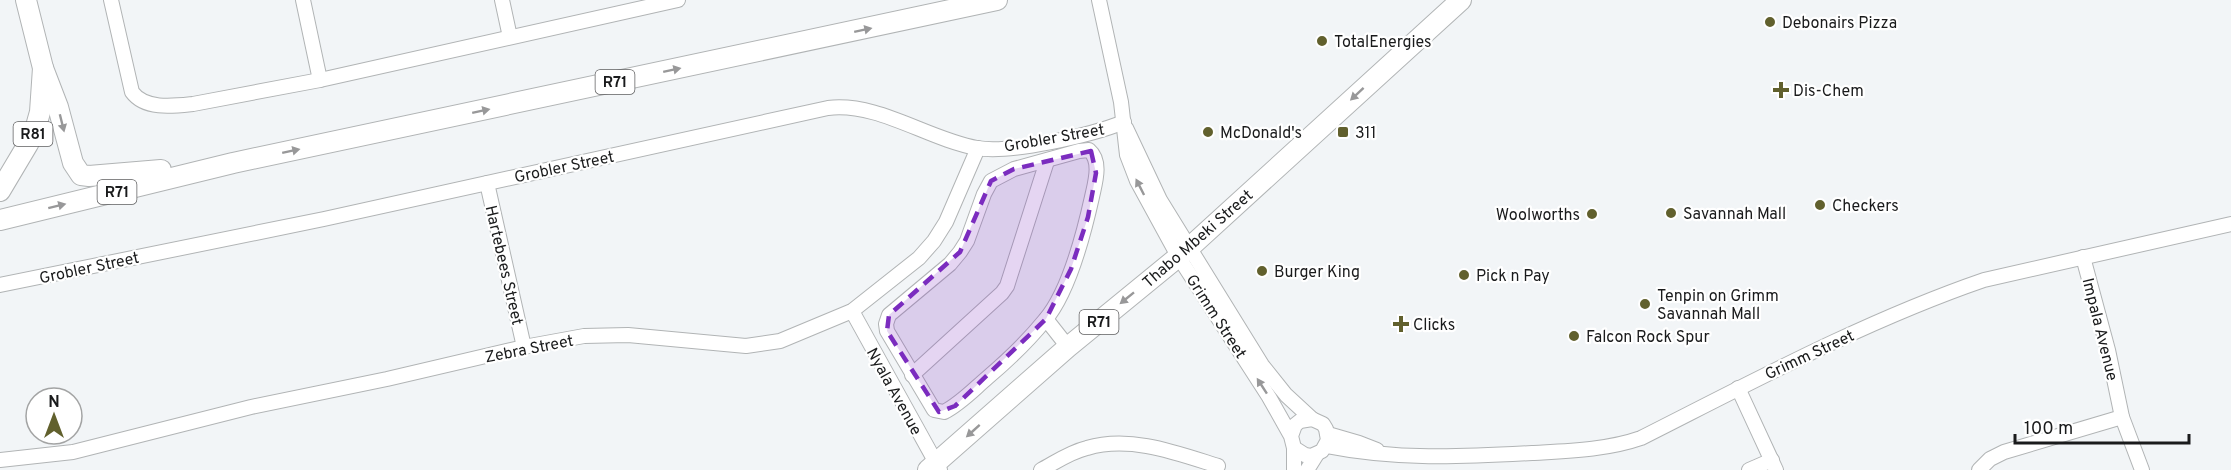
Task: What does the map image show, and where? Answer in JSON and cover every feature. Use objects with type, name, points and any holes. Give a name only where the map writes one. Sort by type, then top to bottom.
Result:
[{"type":"main road","name":"R81","points":[[0,191],[35,130],[40,112],[43,68],[26,0]]},
{"type":"main road","points":[[908,20],[941,0]]},
{"type":"main road","name":"R71","points":[[0,220],[233,163],[997,0]]},
{"type":"main road","name":"Thabo Mbeki Street","points":[[935,468],[1068,347],[1184,252],[1461,0]]},
{"type":"main road","points":[[43,68],[58,107],[73,163],[81,175],[89,177],[150,172],[196,163],[208,165],[233,163]]},
{"type":"street","points":[[111,0],[130,86],[136,97],[153,104],[172,106],[320,80],[678,0]]},
{"type":"street","points":[[303,0],[320,80]]},
{"type":"street","points":[[502,0],[510,37]]},
{"type":"street","name":"Grimm Street","points":[[1099,0],[1125,124],[1184,252],[1292,442]]},
{"type":"street","name":"Grobler Street","points":[[0,285],[844,106],[873,111],[906,125],[978,148],[1036,144],[1125,124]]},
{"type":"street","name":"Zebra Street","points":[[0,460],[73,452],[251,407],[584,336],[628,335],[731,346],[763,345],[795,336],[852,311],[903,272],[934,241],[946,222],[978,148]]},
{"type":"street","points":[[1089,150],[1096,161],[1096,173],[1088,217],[1059,297],[1046,319],[1001,366],[955,406],[944,412],[934,410],[930,405],[886,328],[889,315],[950,264],[960,252],[967,241],[991,181],[1014,169],[1089,150]]},
{"type":"street","points":[[912,375],[1007,286],[1047,161]]},
{"type":"street","name":"Hartebees Street","points":[[487,183],[524,347]]},
{"type":"street","name":"Grimm Street","points":[[1324,445],[1358,452],[1434,458],[1568,451],[1629,442],[1881,321],[1956,290],[1984,280],[2231,224]]},
{"type":"street","name":"Grimm Street","points":[[1184,252],[1262,365],[1286,395],[1312,419]]},
{"type":"street","name":"Impala Avenue","points":[[2083,257],[2108,350],[2122,417],[2142,470]]},
{"type":"street","name":"Nyala Avenue","points":[[852,311],[935,468]]},
{"type":"street","points":[[1046,319],[1068,347]]},
{"type":"street","points":[[1738,388],[1774,465],[1749,470]]},
{"type":"street","points":[[1979,470],[1990,459],[2004,452],[2122,417]]},
{"type":"street","points":[[1294,470],[1292,442],[1295,425],[1300,421],[1312,419],[1323,424],[1324,445],[1307,470]]},
{"type":"street","points":[[1292,442],[1305,455],[1324,445]]},
{"type":"street","points":[[1041,470],[1069,454],[1088,447],[1106,444],[1160,448],[1218,466]]},
{"type":"street","points":[[1492,455],[1492,470]]},
{"type":"highlighted area","points":[[1091,151],[1096,173],[1088,217],[1071,269],[1046,319],[955,406],[939,412],[887,331],[889,315],[960,252],[991,181],[1014,169]]},
{"type":"place","name":"Debonairs Pizza","points":[[1770,22]]},
{"type":"place","name":"TotalEnergies","points":[[1322,41]]},
{"type":"place","name":"Dis-Chem","points":[[1781,90]]},
{"type":"place","name":"McDonald's","points":[[1208,132]]},
{"type":"place","name":"311","points":[[1343,132]]},
{"type":"place","name":"Checkers","points":[[1820,205]]},
{"type":"place","name":"Savannah Mall","points":[[1671,213]]},
{"type":"place","name":"Woolworths","points":[[1592,214]]},
{"type":"place","name":"Burger King","points":[[1262,271]]},
{"type":"place","name":"Pick n Pay","points":[[1464,275]]},
{"type":"place","name":"Tenpin on Grimm Savannah Mall","points":[[1645,304]]},
{"type":"place","name":"Clicks","points":[[1401,324]]},
{"type":"place","name":"Falcon Rock Spur","points":[[1574,336]]}]
